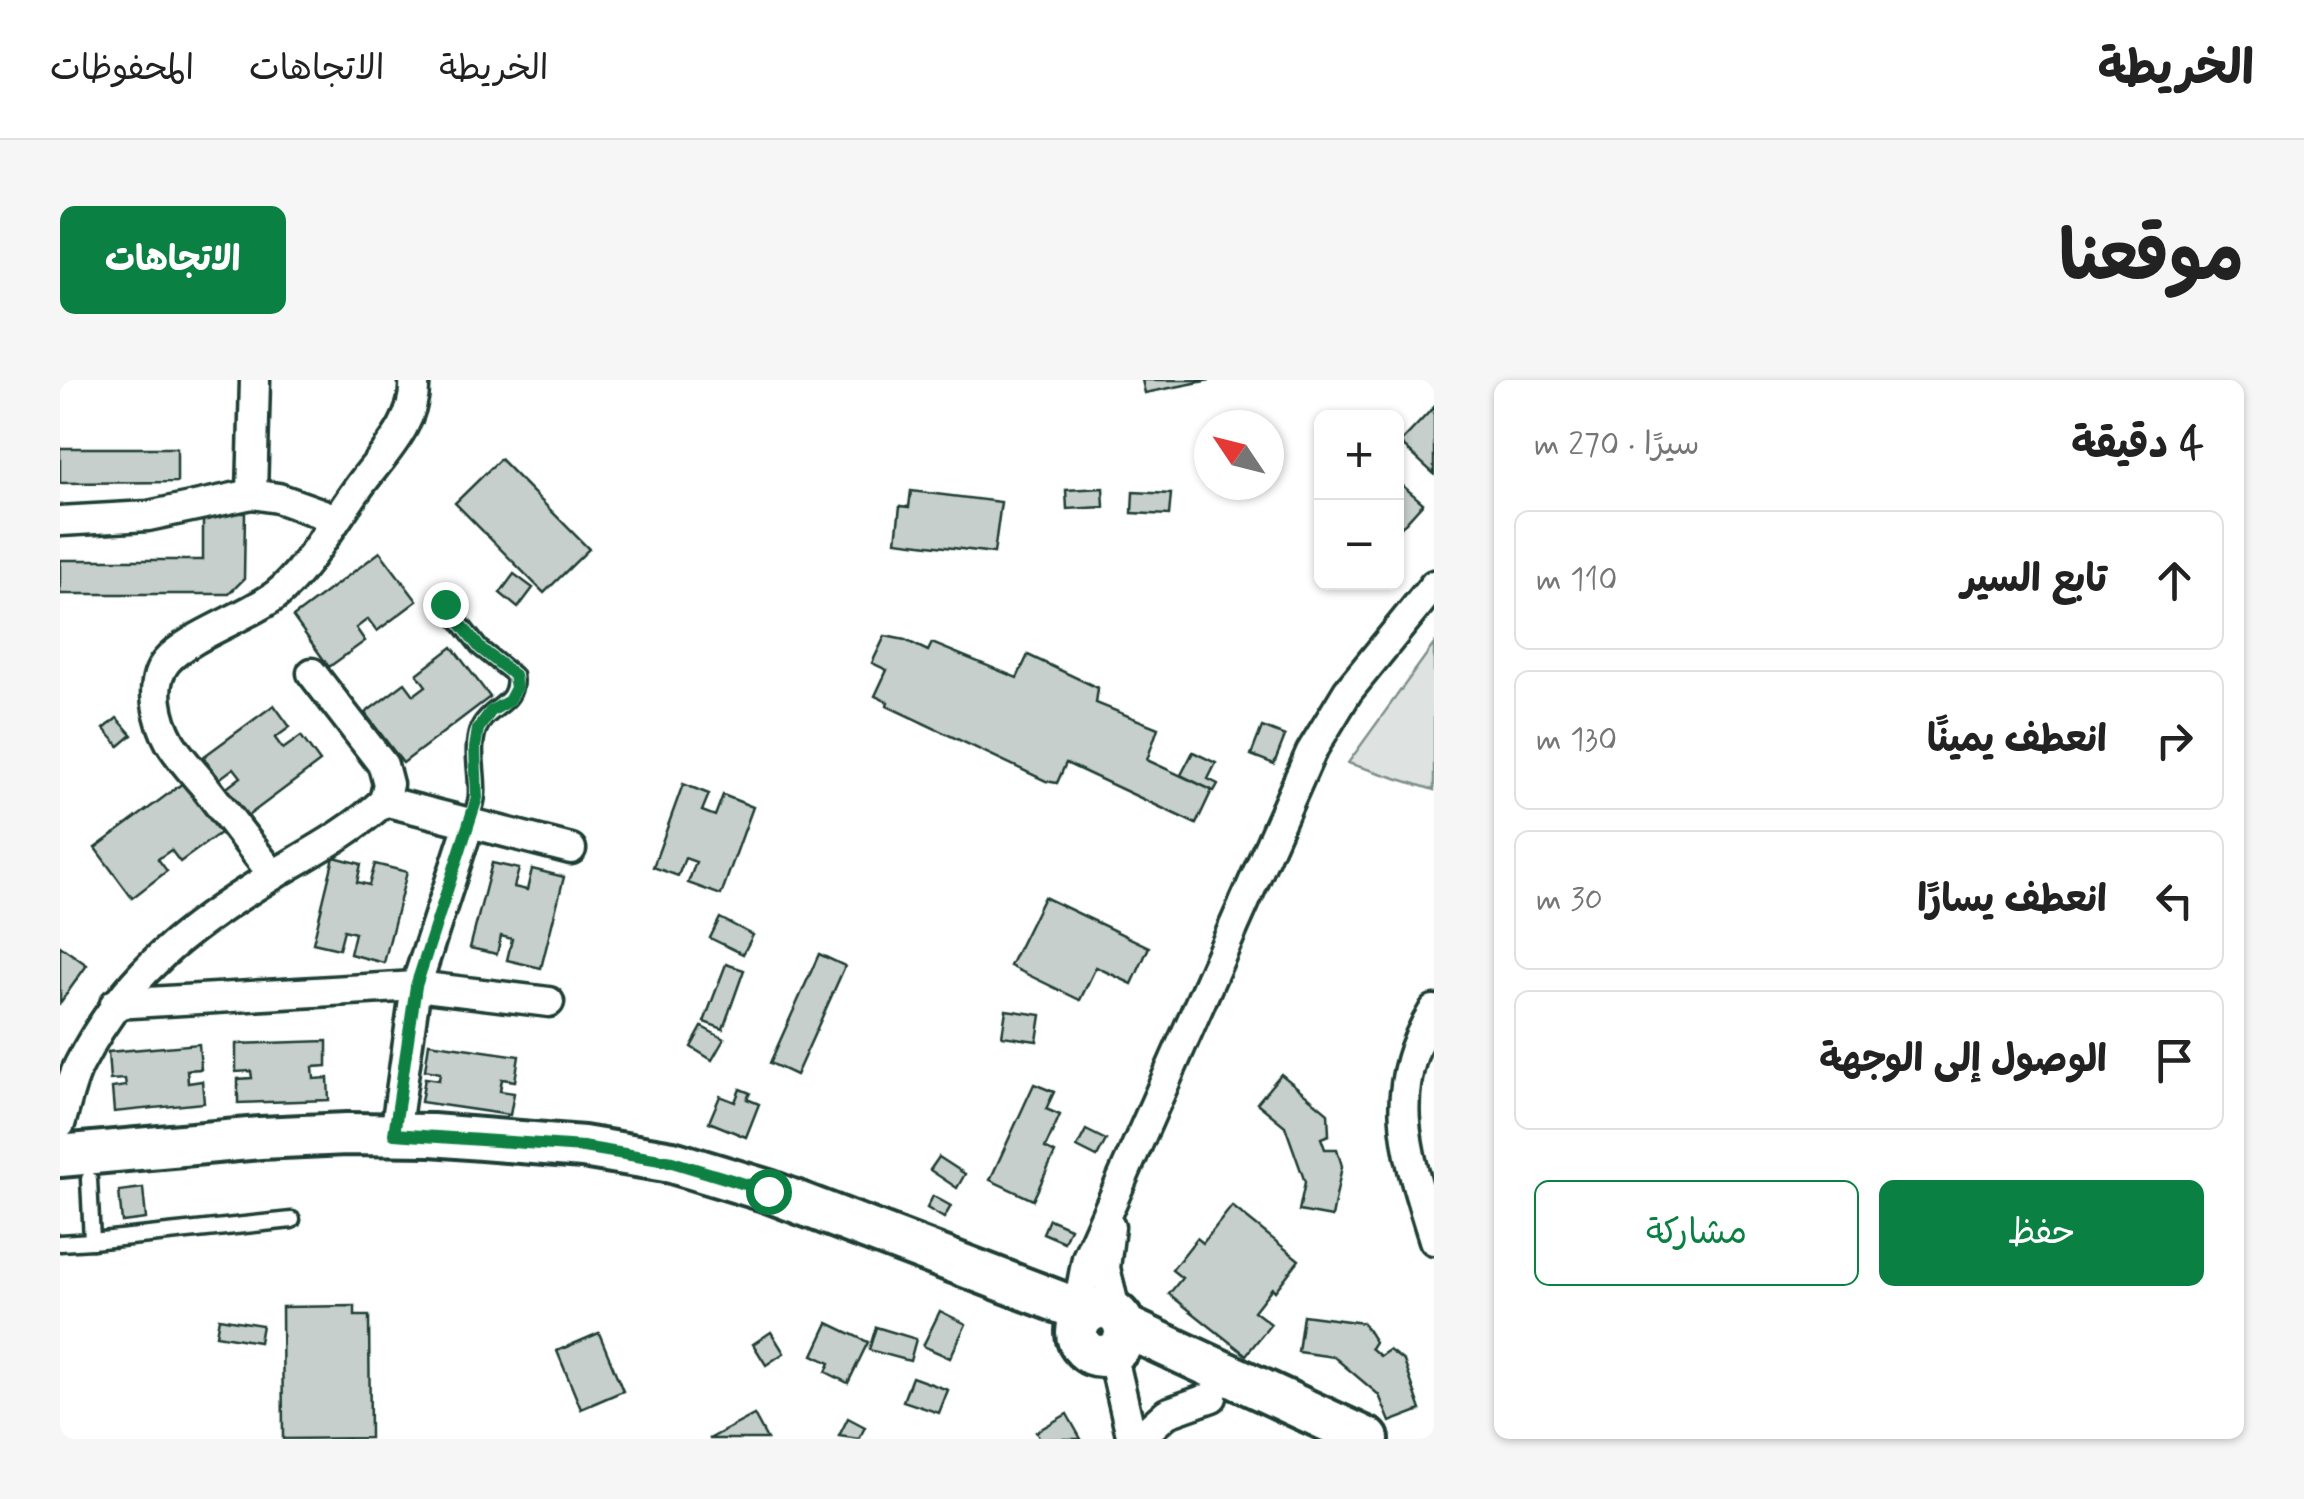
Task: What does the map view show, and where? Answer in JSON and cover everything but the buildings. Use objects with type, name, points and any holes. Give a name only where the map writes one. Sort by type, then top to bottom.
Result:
[{"type":"main road","points":[[70,1172],[260,1138],[394,1134],[583,1147],[672,1162],[1038,1317],[1103,1329],[1352,1436]]},
{"type":"main road","points":[[70,1172],[260,1162],[429,1160],[578,1169],[764,1201]]},
{"type":"main road","points":[[1103,1329],[1212,1396],[1306,1439]]},
{"type":"street","points":[[252,494],[255,380]]},
{"type":"street","points":[[273,875],[170,743],[158,712],[156,688],[166,661],[278,594],[304,564],[398,434],[409,415],[414,380]]},
{"type":"street","points":[[60,521],[148,516],[252,494],[278,498],[334,518]]},
{"type":"street","points":[[1212,1396],[1167,1413],[1135,1439],[1103,1329],[1116,1196],[1311,752],[1348,691],[1434,585]]},
{"type":"street","points":[[63,1106],[78,1068],[115,1004],[164,950],[214,911],[357,823],[384,802],[388,784],[384,764],[312,673]]},
{"type":"street","points":[[384,802],[572,848]]},
{"type":"street","points":[[394,1134],[416,986],[469,824]]},
{"type":"street","points":[[115,1004],[416,986],[549,1002]]},
{"type":"street","points":[[1434,1010],[1411,1052],[1403,1121],[1406,1148],[1434,1240]]},
{"type":"lane","points":[[445,604],[480,648],[514,675],[516,688],[509,701],[491,711],[478,729],[477,798],[469,824]]},
{"type":"lane","points":[[70,1172],[92,1240]]},
{"type":"lane","points":[[60,1243],[292,1220]]},
{"type":"shaded area","points":[[1434,644],[1434,790],[1348,763]]},
{"type":"route","points":[[445,604],[480,648],[514,675],[516,688],[509,701],[491,711],[478,729],[477,798],[416,986],[394,1134],[583,1147],[672,1162],[768,1191]]}]
